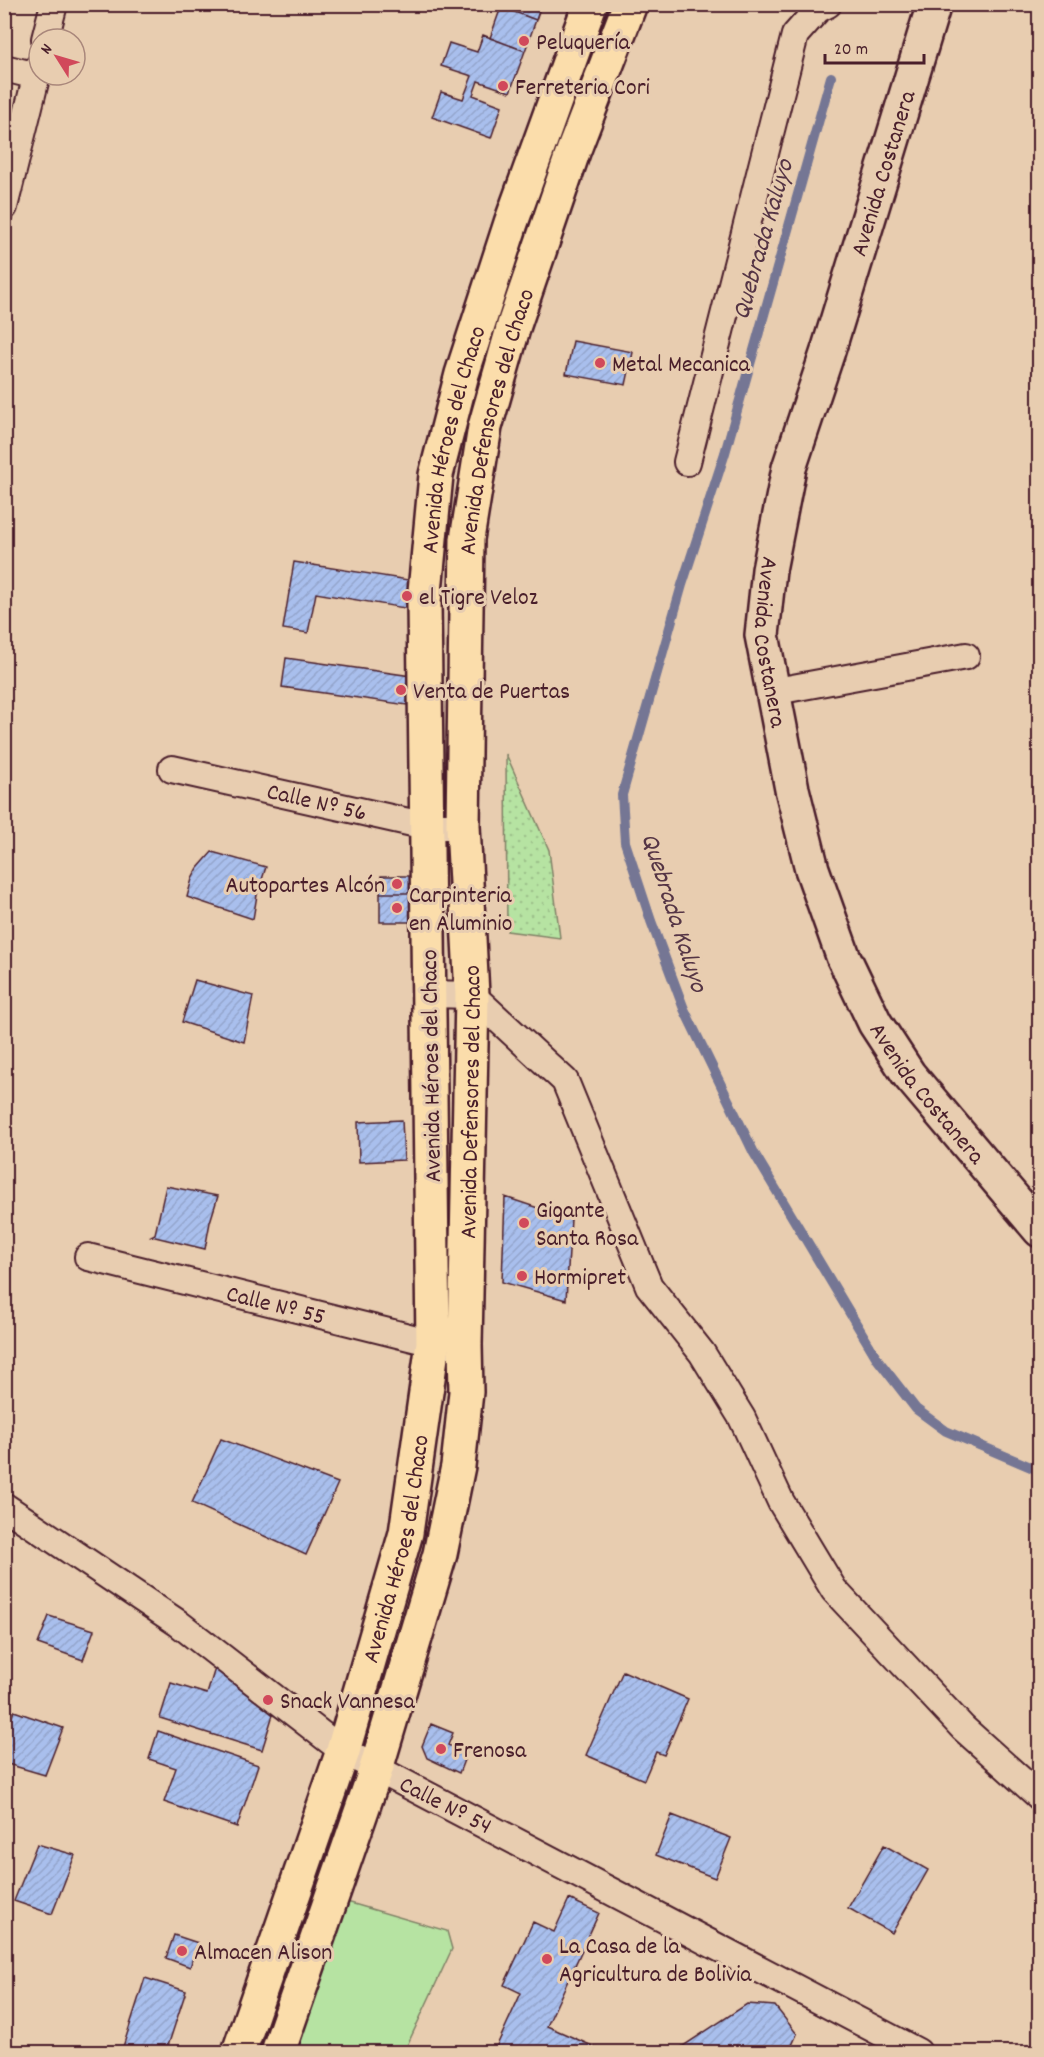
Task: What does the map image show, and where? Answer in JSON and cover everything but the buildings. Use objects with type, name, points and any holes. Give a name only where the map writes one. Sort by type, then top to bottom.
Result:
[{"type":"main road","name":"Avenida Héroes del Chaco","points":[[239,2052],[343,1750],[406,1533],[449,1344],[429,994],[426,825],[424,602],[436,475],[462,374],[511,223],[590,4]]},
{"type":"main road","name":"Avenida Defensores del Chaco","points":[[278,2052],[376,1769],[440,1554],[458,1466],[466,1392],[449,1344],[472,995],[463,826],[467,539],[486,427],[514,325],[573,152],[630,4]]},
{"type":"main road","name":"Avenida Costanera","points":[[934,4],[828,351],[789,468],[769,570],[762,635],[771,692],[812,869],[843,956],[875,1023],[909,1075],[1035,1215]]},
{"type":"main road","points":[[267,1972],[302,1984]]},
{"type":"street","points":[[48,27],[54,4]]},
{"type":"street","points":[[687,462],[795,35],[818,9],[828,4]]},
{"type":"street","points":[[4,68],[27,70]]},
{"type":"street","points":[[4,207],[34,87]]},
{"type":"street","points":[[771,692],[966,656]]},
{"type":"street","name":"Calle Nº 56","points":[[172,769],[426,825],[463,826]]},
{"type":"street","points":[[429,994],[472,995],[565,1081],[649,1286],[702,1353],[742,1418],[781,1502],[834,1590],[963,1728],[1040,1797]]},
{"type":"street","name":"Calle Nº 55","points":[[88,1257],[449,1344]]},
{"type":"street","name":"Calle Nº 54","points":[[4,1506],[178,1623],[343,1750],[918,2052]]},
{"type":"green space","points":[[506,754],[549,850],[560,938],[507,931]]},
{"type":"green space","points":[[340,1900],[447,1931],[452,1949],[404,2052],[288,2052]]},
{"type":"waterway","name":"Quebrada Kaluyo","points":[[831,77],[725,453],[682,585],[622,795],[625,842],[651,921],[684,1009],[754,1153],[878,1360],[916,1409],[946,1431],[1040,1471]]},
{"type":"place","name":"Peluquería","points":[[524,41]]},
{"type":"place","name":"Ferreteria Cori","points":[[503,86]]},
{"type":"place","name":"Metal Mecanica","points":[[600,363]]},
{"type":"place","name":"el Tigre Veloz","points":[[407,596]]},
{"type":"place","name":"Venta de Puertas","points":[[401,690]]},
{"type":"place","name":"Autopartes Alcón","points":[[397,884]]},
{"type":"place","name":"Carpinteria en Aluminio","points":[[397,908]]},
{"type":"place","name":"Gigante Santa Rosa","points":[[524,1223]]},
{"type":"place","name":"Hormipret","points":[[522,1276]]},
{"type":"place","name":"Snack Vannesa","points":[[268,1700]]},
{"type":"place","name":"Frenosa","points":[[441,1749]]},
{"type":"place","name":"Almacen Alison","points":[[182,1951]]},
{"type":"place","name":"La Casa de la Agricultura de Bolivia","points":[[547,1959]]}]
